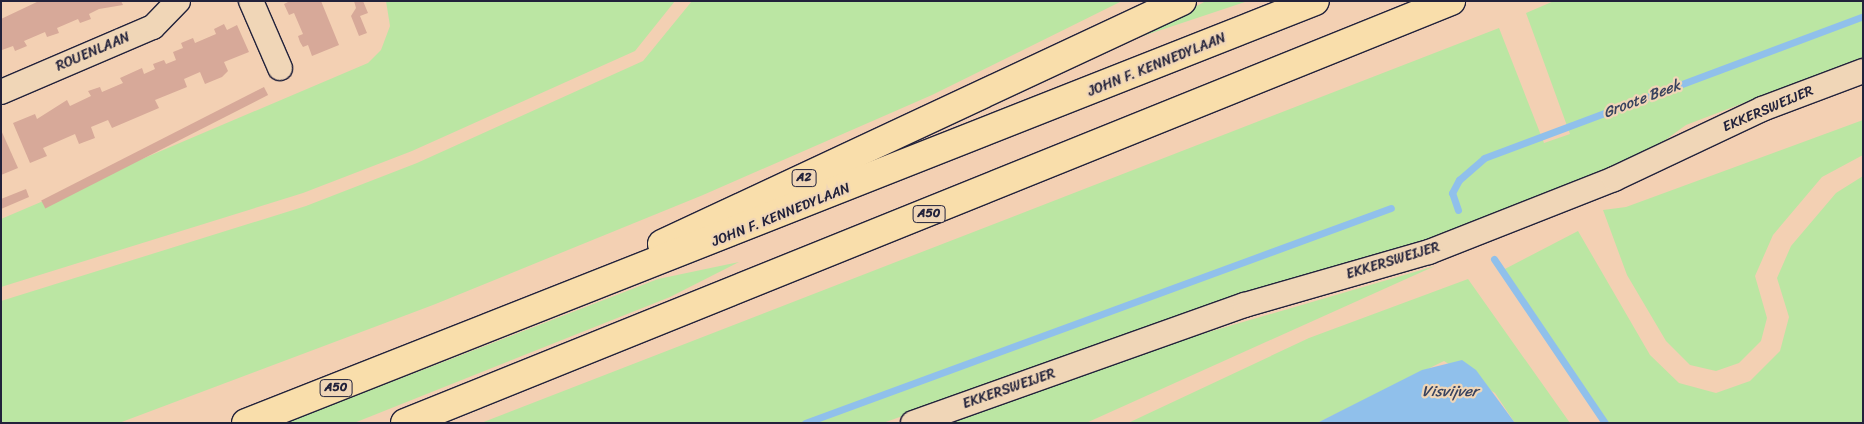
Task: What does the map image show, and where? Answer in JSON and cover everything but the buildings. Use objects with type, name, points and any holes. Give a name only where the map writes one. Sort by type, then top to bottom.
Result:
[{"type":"highway","name":"A2","points":[[426,354],[1182,1]]},
{"type":"highway","name":"JOHN F. KENNEDYLAAN","points":[[246,423],[426,354],[1315,1]]},
{"type":"highway","name":"A50","points":[[405,423],[1451,1]]},
{"type":"street","name":"ROUENLAAN","points":[[1,92],[153,26],[178,1]]},
{"type":"street","points":[[251,1],[280,68]]},
{"type":"street","name":"EKKERSWEIJER","points":[[913,423],[1245,305],[1430,258],[1614,179],[1762,109],[1863,72]]},
{"type":"green space","points":[[386,1],[675,1],[635,51],[412,151],[303,193],[1,287],[1,219],[368,63],[381,50],[390,26]]},
{"type":"green space","points":[[692,1],[1122,1],[932,95],[703,195],[433,305],[119,423],[1,423],[1,301],[306,206],[417,163],[643,61]]},
{"type":"green space","points":[[1206,1],[1248,1],[1137,38]]},
{"type":"green space","points":[[1554,1],[1863,1],[1863,57],[1686,125],[1642,157],[1475,225],[1261,288],[883,423],[481,423],[1499,28],[1544,143],[1570,134],[1526,13]]},
{"type":"green space","points":[[1863,120],[1863,155],[1822,177],[1773,235],[1755,276],[1767,318],[1761,341],[1739,363],[1716,371],[1690,365],[1666,341],[1627,275],[1603,210],[1626,207]]},
{"type":"green space","points":[[1863,176],[1863,423],[1609,423],[1501,271],[1578,231],[1650,355],[1679,383],[1716,393],[1750,381],[1780,351],[1789,317],[1777,278],[1791,246],[1836,193]]},
{"type":"green space","points":[[739,262],[670,297],[354,423],[285,423],[658,279]]},
{"type":"green space","points":[[1435,266],[1086,423],[948,423],[1120,358]]},
{"type":"green space","points":[[1468,279],[1570,423],[1515,423],[1495,393],[1444,361],[1317,423],[1128,423],[1309,338]]},
{"type":"water","name":"Visvijver","points":[[1462,360],[1476,370],[1515,423],[1317,423],[1422,370]]},
{"type":"waterway","name":"Groote Beek","points":[[1458,210],[1452,193],[1459,180],[1484,158],[1863,16]]},
{"type":"waterway","points":[[805,423],[1391,208]]},
{"type":"waterway","name":"Groote Beek","points":[[1494,259],[1605,423]]}]
